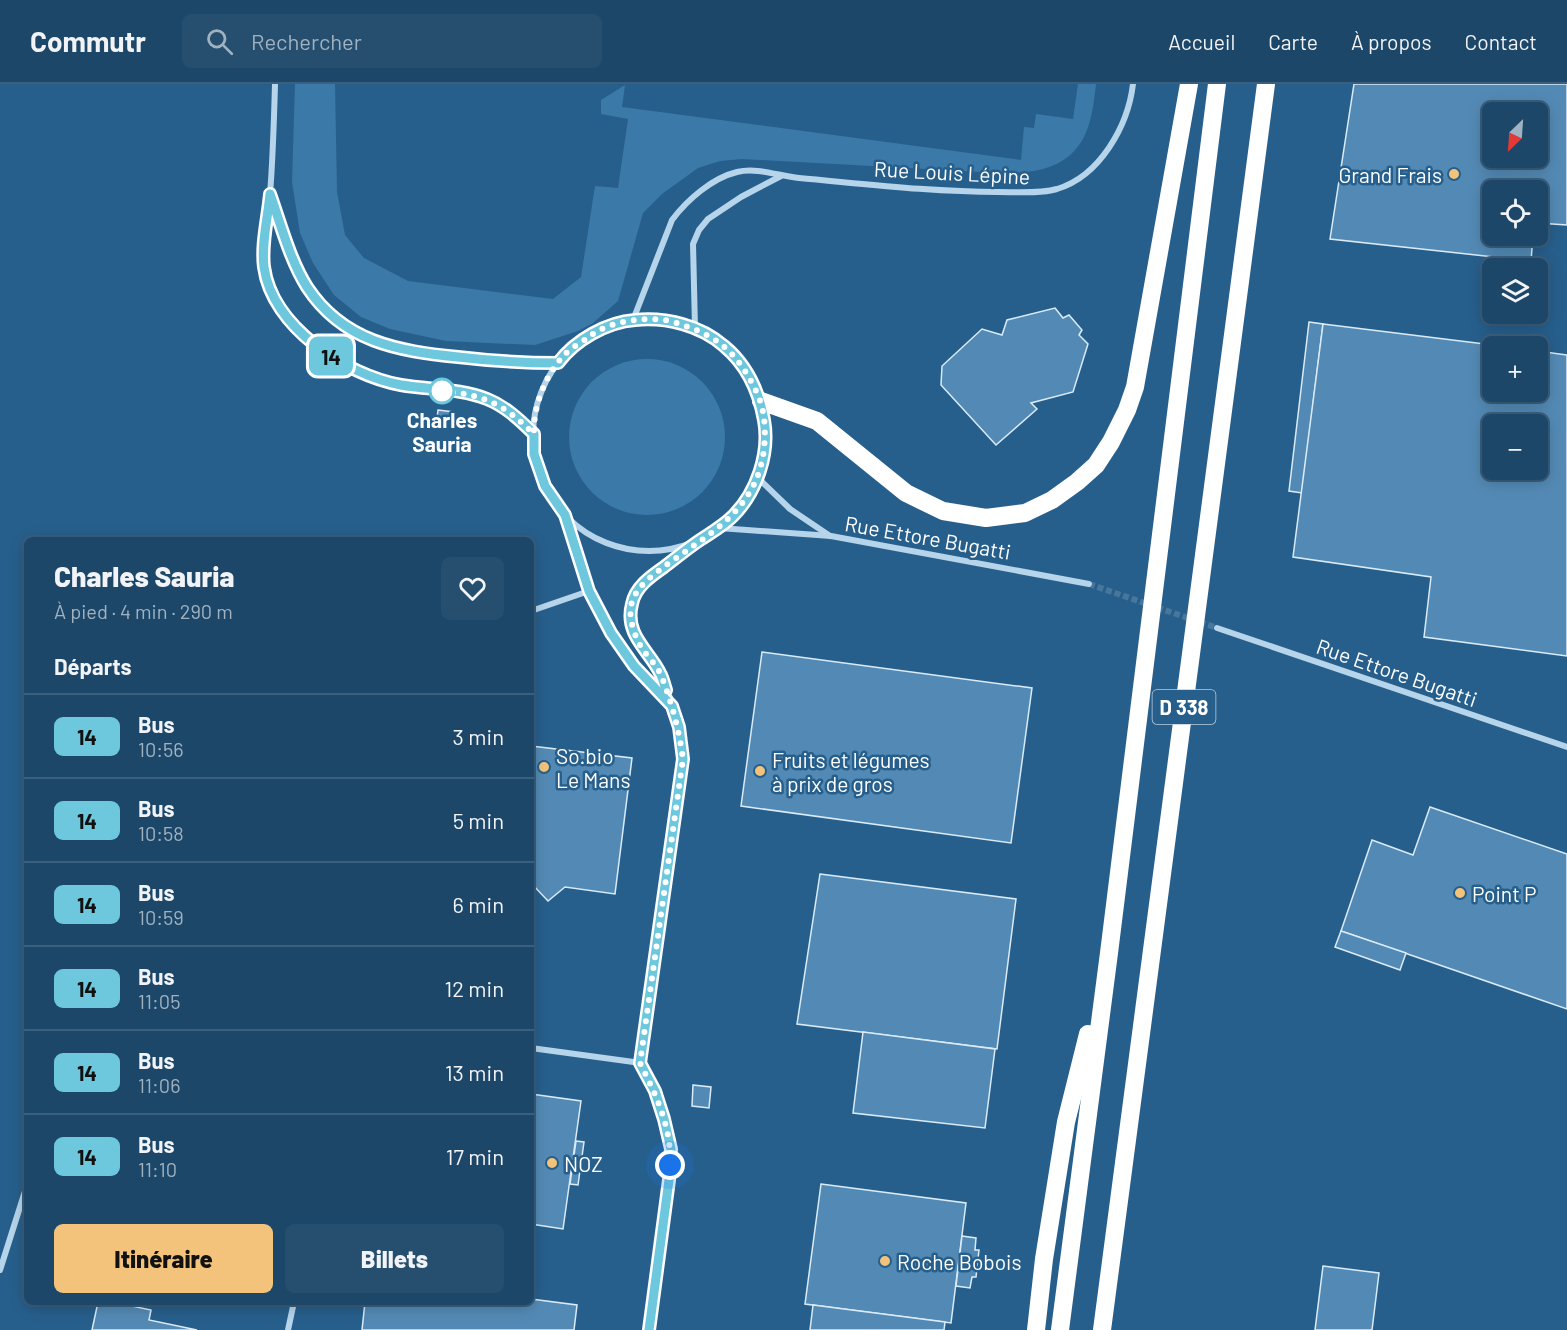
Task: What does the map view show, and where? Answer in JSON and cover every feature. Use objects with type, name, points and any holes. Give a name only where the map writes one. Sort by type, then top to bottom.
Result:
[{"type":"highway","points":[[761,401],[817,421],[906,494],[943,511],[986,518],[1025,513],[1052,500],[1077,482],[1096,465],[1111,442],[1127,411],[1135,387],[1189,84]]},
{"type":"highway","name":"D 338","points":[[1060,1330],[1217,84]]},
{"type":"highway","name":"D 338","points":[[1102,1330],[1266,84]]},
{"type":"highway","points":[[1036,1330],[1044,1259],[1066,1122],[1109,953]]},
{"type":"street","points":[[275,84],[270,194],[263,259],[272,294],[285,315],[302,334],[338,361],[368,376],[399,385],[486,398],[518,419],[534,434]]},
{"type":"street","name":"Rue Louis Lépine","points":[[633,320],[665,235],[681,207],[705,188],[735,172],[763,171],[782,176],[952,192],[1040,192],[1058,189],[1075,181],[1098,161],[1124,119],[1133,84]]},
{"type":"street","points":[[695,328],[693,244],[699,230],[708,219],[741,197],[782,176]]},
{"type":"street","points":[[270,194],[300,274],[308,288],[329,313],[359,335],[378,344],[423,354],[512,363],[558,363]]},
{"type":"street","points":[[649,1330],[671,1149],[655,1091],[640,1063],[683,759],[679,727],[672,706],[660,673],[637,639],[632,622],[632,602],[639,589],[650,577],[735,514],[752,490],[763,461],[766,431],[761,401],[746,370],[724,345],[695,328],[665,319],[633,320],[596,331],[558,363],[543,387],[534,420],[534,454],[545,486],[565,515],[589,591],[611,633],[634,666],[672,706]]},
{"type":"street","name":"Rue Ettore Bugatti","points":[[757,477],[790,509],[831,536]]},
{"type":"street","points":[[565,515],[594,537],[629,549],[666,550],[701,539]]},
{"type":"street","name":"Rue Ettore Bugatti","points":[[719,528],[831,536],[1089,584]]},
{"type":"street","points":[[534,610],[589,591]]},
{"type":"street","name":"Rue Ettore Bugatti","points":[[1217,628],[1567,747]]},
{"type":"street","points":[[534,1048],[640,1063]]},
{"type":"street","points":[[0,1270],[24,1194]]},
{"type":"street","points":[[288,1330],[293,1305]]},
{"type":"shaded area","points":[[295,84],[335,84],[337,192],[345,235],[364,258],[408,281],[553,299],[581,277],[595,186],[618,188],[628,119],[601,114],[601,100],[625,85],[622,107],[1021,160],[1024,127],[1034,128],[1036,114],[1073,119],[1078,84],[1096,84],[1089,125],[1078,147],[1057,164],[1038,170],[1000,173],[742,159],[720,161],[698,168],[662,194],[643,213],[618,301],[593,323],[578,331],[535,345],[446,341],[390,329],[361,317],[334,295],[313,263],[300,233],[292,182]]},
{"type":"shaded area","points":[[647,359],[677,365],[702,382],[719,407],[725,437],[719,467],[702,492],[677,509],[647,515],[617,509],[592,492],[575,467],[569,437],[575,407],[592,382],[617,365]]},
{"type":"building","name":"Grand Frais","points":[[1354,84],[1567,84],[1567,225],[1548,224],[1548,180],[1482,180],[1482,246],[1532,246],[1531,258],[1504,258],[1330,239]]},
{"type":"building","points":[[1055,308],[1063,318],[1069,315],[1082,330],[1079,335],[1088,344],[1073,392],[1031,403],[1037,409],[996,445],[941,385],[942,366],[982,329],[1002,335],[1007,320]]},
{"type":"building","points":[[1309,322],[1323,324],[1302,493],[1289,491]]},
{"type":"building","points":[[1323,324],[1482,344],[1482,402],[1548,402],[1548,352],[1567,355],[1567,656],[1424,637],[1431,577],[1293,557]]},
{"type":"building","points":[[438,410],[454,412],[453,420],[437,418]]},
{"type":"building","points":[[762,652],[1032,688],[1011,843],[741,806]]},
{"type":"building","points":[[534,746],[632,758],[615,894],[565,887],[548,901],[534,886]]},
{"type":"building","name":"Point P","points":[[1430,807],[1567,854],[1567,1009],[1341,931],[1372,840],[1413,855]]},
{"type":"building","points":[[820,874],[1016,899],[997,1049],[797,1024]]},
{"type":"building","points":[[1341,931],[1406,953],[1400,970],[1335,947]]},
{"type":"building","points":[[863,1032],[995,1049],[985,1128],[853,1113]]},
{"type":"building","points":[[693,1085],[711,1087],[709,1108],[692,1106]]},
{"type":"building","name":"NOZ","points":[[534,1094],[581,1101],[563,1229],[534,1224]]},
{"type":"building","points":[[576,1141],[584,1142],[578,1185],[570,1184]]},
{"type":"building","name":"Roche Bobois","points":[[821,1184],[966,1203],[951,1323],[805,1304]]},
{"type":"building","points":[[962,1236],[976,1238],[975,1250],[979,1250],[976,1277],[972,1277],[970,1288],[956,1286]]},
{"type":"building","points":[[1323,1266],[1379,1273],[1372,1330],[1315,1330]]},
{"type":"building","points":[[534,1299],[577,1305],[574,1330],[362,1330],[365,1305],[534,1305]]},
{"type":"building","points":[[97,1305],[127,1305],[151,1310],[149,1320],[197,1330],[92,1330]]},
{"type":"building","points":[[813,1305],[945,1322],[944,1330],[810,1330]]},
{"type":"tunnel","points":[[1089,584],[1217,628]]},
{"type":"bus line","name":"14","points":[[649,1330],[671,1149],[655,1091],[640,1063],[683,759],[679,727],[672,706],[634,666],[611,633],[589,591],[565,515],[545,486],[534,454],[534,434],[518,419],[486,398],[399,385],[352,369],[319,348],[285,315],[272,294],[263,259],[270,194],[300,274],[308,288],[329,313],[359,335],[378,344],[423,354],[512,363],[558,363],[596,331],[633,320],[665,319],[695,328],[724,345],[746,370],[761,401],[766,431],[763,461],[752,490],[735,514],[719,528],[650,577],[639,589],[632,602],[632,622],[637,639],[660,673],[666,690]]},
{"type":"place","name":"Grand Frais","points":[[1454,174]]},
{"type":"place","name":"Charles Sauria","points":[[442,391]]},
{"type":"place","name":"So.bio Le Mans","points":[[544,767]]},
{"type":"place","name":"Fruits et légumes à prix de gros","points":[[760,771]]},
{"type":"place","name":"Point P","points":[[1460,893]]},
{"type":"place","name":"NOZ","points":[[552,1163]]},
{"type":"place","name":"Roche Bobois","points":[[885,1261]]},
{"type":"route","points":[[442,391],[486,398],[518,419],[534,434],[534,420],[543,387],[565,355],[596,331],[633,320],[665,319],[695,328],[724,345],[746,370],[761,401],[766,431],[763,461],[752,490],[735,514],[719,528],[650,577],[639,589],[631,608],[637,639],[660,673],[679,727],[683,759],[640,1063],[655,1091],[664,1119],[671,1149],[670,1165]]}]
